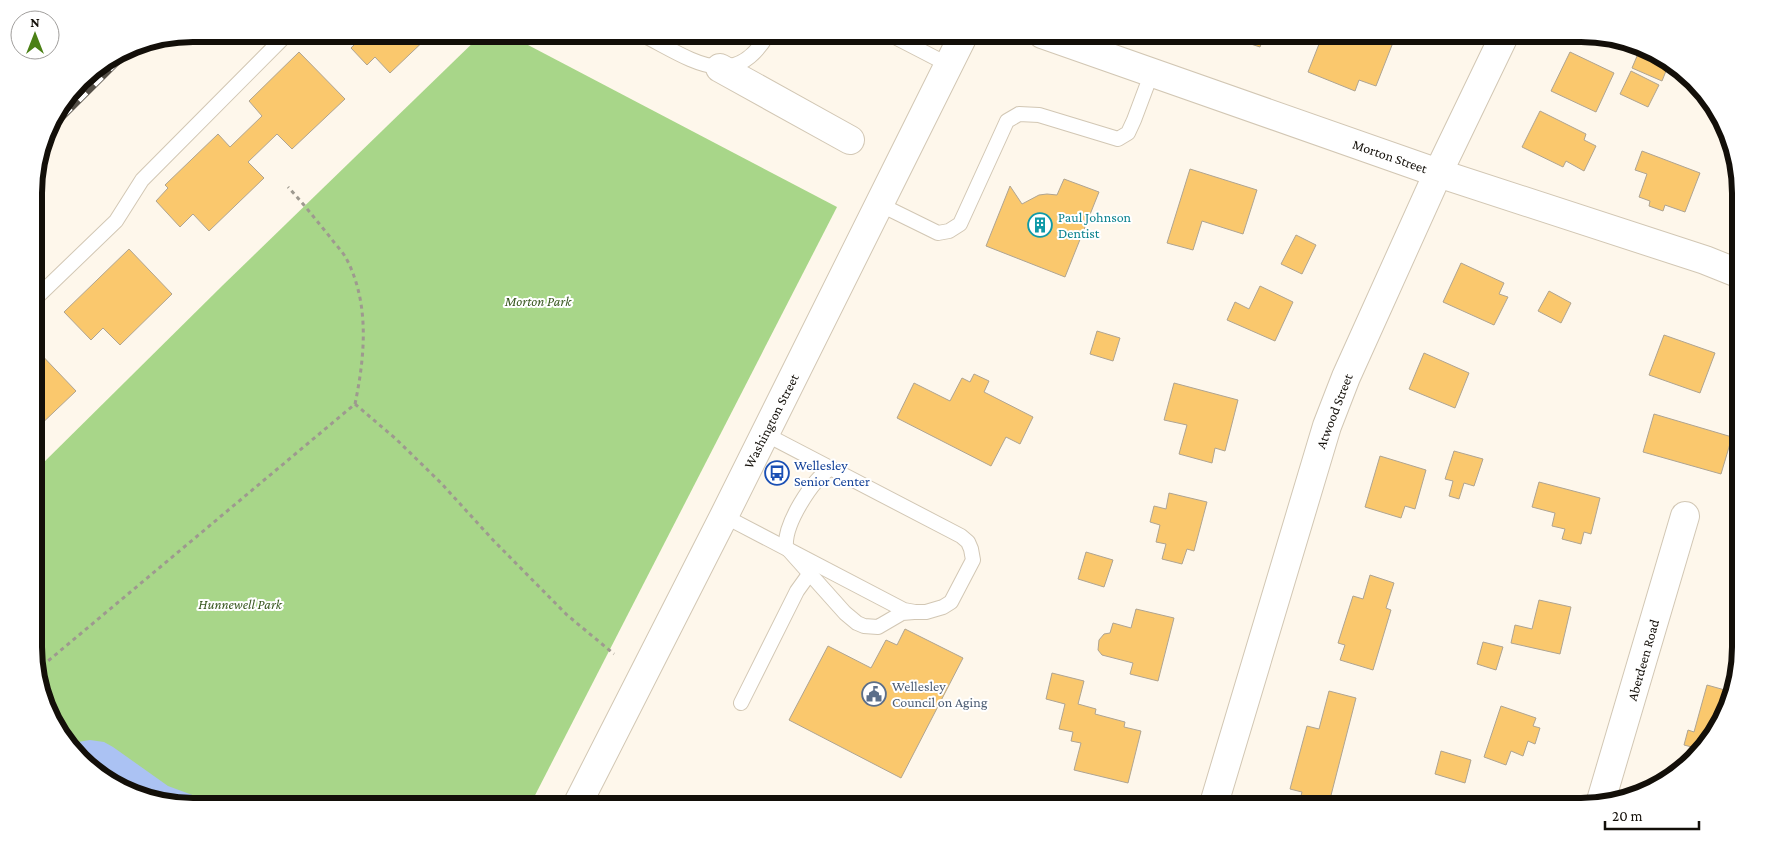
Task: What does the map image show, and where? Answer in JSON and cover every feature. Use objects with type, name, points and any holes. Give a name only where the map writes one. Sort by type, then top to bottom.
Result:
[{"type":"street","name":"Washington Street","points":[[581,798],[724,516],[960,42]]},
{"type":"street","name":"Morton Street","points":[[1065,42],[1438,173],[1696,257],[1732,271]]},
{"type":"street","name":"Atwood Street","points":[[1216,798],[1326,426],[1346,377],[1438,173],[1502,42]]},
{"type":"street","points":[[720,68],[850,140]]},
{"type":"street","name":"Aberdeen Road","points":[[1602,797],[1685,516]]},
{"type":"lane","points":[[43,292],[116,221],[142,180],[279,42]]},
{"type":"lane","points":[[658,42],[693,59],[720,68],[730,67],[742,62],[752,55],[763,42]]},
{"type":"lane","points":[[905,42],[949,64]]},
{"type":"lane","points":[[879,204],[938,233],[949,231],[960,224],[1007,121],[1019,114],[1039,115],[1118,138],[1128,133],[1152,72]]},
{"type":"lane","points":[[765,434],[961,536],[972,548],[973,560],[951,602],[933,611],[902,613],[878,627],[864,626],[850,619],[814,568]]},
{"type":"lane","points":[[786,548],[789,530],[802,503],[818,479],[831,468]]},
{"type":"lane","points":[[724,516],[786,548],[814,568],[904,610],[915,612]]},
{"type":"lane","points":[[741,703],[797,592],[814,568]]},
{"type":"path","points":[[44,664],[356,404],[364,337],[361,298],[346,258],[288,187]]},
{"type":"path","points":[[356,404],[396,439],[441,483],[493,540],[567,615],[614,654]]},
{"type":"green space","points":[[474,42],[522,42],[837,207],[534,798],[194,798],[164,796],[136,787],[102,767],[87,754],[63,723],[54,705],[48,686],[42,647],[42,464]]},
{"type":"water","points":[[90,740],[104,742],[168,786],[200,798],[164,796],[136,787],[102,767],[77,742]]},
{"type":"building","points":[[357,42],[423,42],[390,73],[375,57],[367,65],[351,48]]},
{"type":"building","points":[[1245,42],[1262,42],[1260,47]]},
{"type":"building","points":[[1320,42],[1393,42],[1376,86],[1359,80],[1355,91],[1308,72]]},
{"type":"building","points":[[299,52],[345,99],[292,149],[277,134],[248,162],[264,178],[209,231],[193,214],[180,227],[156,201],[168,188],[165,185],[218,134],[230,147],[262,116],[249,101]]},
{"type":"building","points":[[1570,52],[1614,73],[1596,112],[1551,91]]},
{"type":"building","points":[[1638,54],[1667,70],[1662,81],[1632,68]]},
{"type":"building","points":[[1631,71],[1659,85],[1648,107],[1620,94]]},
{"type":"building","points":[[1540,111],[1586,134],[1584,140],[1596,146],[1584,171],[1566,161],[1563,167],[1522,147]]},
{"type":"building","points":[[1642,151],[1700,173],[1685,212],[1665,205],[1663,211],[1649,206],[1650,201],[1639,197],[1647,174],[1635,170]]},
{"type":"building","points":[[1190,169],[1257,190],[1243,234],[1202,221],[1193,250],[1167,243]]},
{"type":"building","name":"Paul Johnson Dentist","points":[[1064,179],[1099,192],[1065,277],[986,246],[1010,186],[1022,204],[1039,195],[1057,195]]},
{"type":"building","points":[[1296,235],[1316,245],[1302,274],[1281,264]]},
{"type":"building","points":[[129,249],[172,294],[120,345],[103,328],[91,340],[64,312]]},
{"type":"building","points":[[1461,263],[1504,283],[1499,294],[1508,297],[1494,325],[1443,302]]},
{"type":"building","points":[[1260,286],[1293,302],[1275,341],[1227,320],[1235,302],[1249,309]]},
{"type":"building","points":[[1549,291],[1571,303],[1561,323],[1538,311]]},
{"type":"building","points":[[1097,331],[1120,338],[1113,361],[1090,354]]},
{"type":"building","points":[[1664,335],[1715,353],[1700,393],[1649,375]]},
{"type":"building","points":[[1424,353],[1469,373],[1455,408],[1409,389]]},
{"type":"building","points":[[43,356],[76,391],[42,423]]},
{"type":"building","points":[[974,374],[989,381],[984,392],[1033,417],[1020,444],[1006,437],[991,466],[897,418],[914,383],[950,401],[962,378],[970,382]]},
{"type":"building","points":[[1174,383],[1238,400],[1225,451],[1215,448],[1212,463],[1179,454],[1187,425],[1164,420]]},
{"type":"building","points":[[1654,414],[1732,437],[1721,474],[1643,452]]},
{"type":"building","points":[[1454,451],[1483,459],[1474,486],[1464,483],[1459,499],[1449,496],[1453,481],[1445,479]]},
{"type":"building","points":[[1380,456],[1426,470],[1415,509],[1405,506],[1401,518],[1365,507]]},
{"type":"building","points":[[1539,482],[1600,498],[1591,534],[1584,532],[1581,544],[1562,539],[1565,529],[1552,526],[1555,513],[1532,507]]},
{"type":"building","points":[[1169,493],[1207,502],[1194,551],[1187,549],[1182,564],[1162,559],[1166,544],[1156,542],[1160,525],[1150,522],[1154,506],[1166,509]]},
{"type":"building","points":[[1086,552],[1113,560],[1104,587],[1078,579]]},
{"type":"building","points":[[1370,575],[1394,583],[1386,608],[1391,610],[1373,670],[1340,660],[1345,645],[1338,643],[1353,596],[1363,599]]},
{"type":"building","points":[[1539,600],[1571,607],[1560,654],[1511,643],[1515,625],[1532,629]]},
{"type":"building","points":[[1136,609],[1174,618],[1158,681],[1130,674],[1133,663],[1102,655],[1098,650],[1099,640],[1104,634],[1110,633],[1113,623],[1131,628]]},
{"type":"building","name":"Wellesley Council on Aging","points":[[905,629],[963,658],[901,778],[789,720],[828,646],[871,668],[886,640],[897,645]]},
{"type":"building","points":[[1483,642],[1503,647],[1496,670],[1477,664]]},
{"type":"building","points":[[1052,673],[1084,681],[1078,704],[1096,709],[1095,714],[1125,722],[1124,727],[1141,731],[1128,783],[1074,770],[1081,743],[1071,741],[1073,732],[1059,729],[1065,704],[1046,699]]},
{"type":"building","points":[[1707,685],[1726,690],[1712,723],[1695,747],[1684,745],[1688,730],[1694,732]]},
{"type":"building","points":[[1329,691],[1356,698],[1330,798],[1300,798],[1302,792],[1290,789],[1307,726],[1319,729]]},
{"type":"building","points":[[1501,706],[1536,718],[1533,726],[1540,728],[1535,744],[1528,741],[1523,756],[1511,751],[1506,765],[1484,757]]},
{"type":"building","points":[[1441,751],[1471,760],[1465,783],[1435,774]]},
{"type":"railway","points":[[65,115],[115,65]]},
{"type":"place","name":"Paul Johnson Dentist","points":[[1040,225]]},
{"type":"place","name":"Wellesley Senior Center","points":[[777,473]]},
{"type":"place","name":"Wellesley Council on Aging","points":[[874,694]]},
{"type":"park label","name":"Morton Park","points":[[538,301]]},
{"type":"park label","name":"Hunnewell Park","points":[[240,604]]}]
